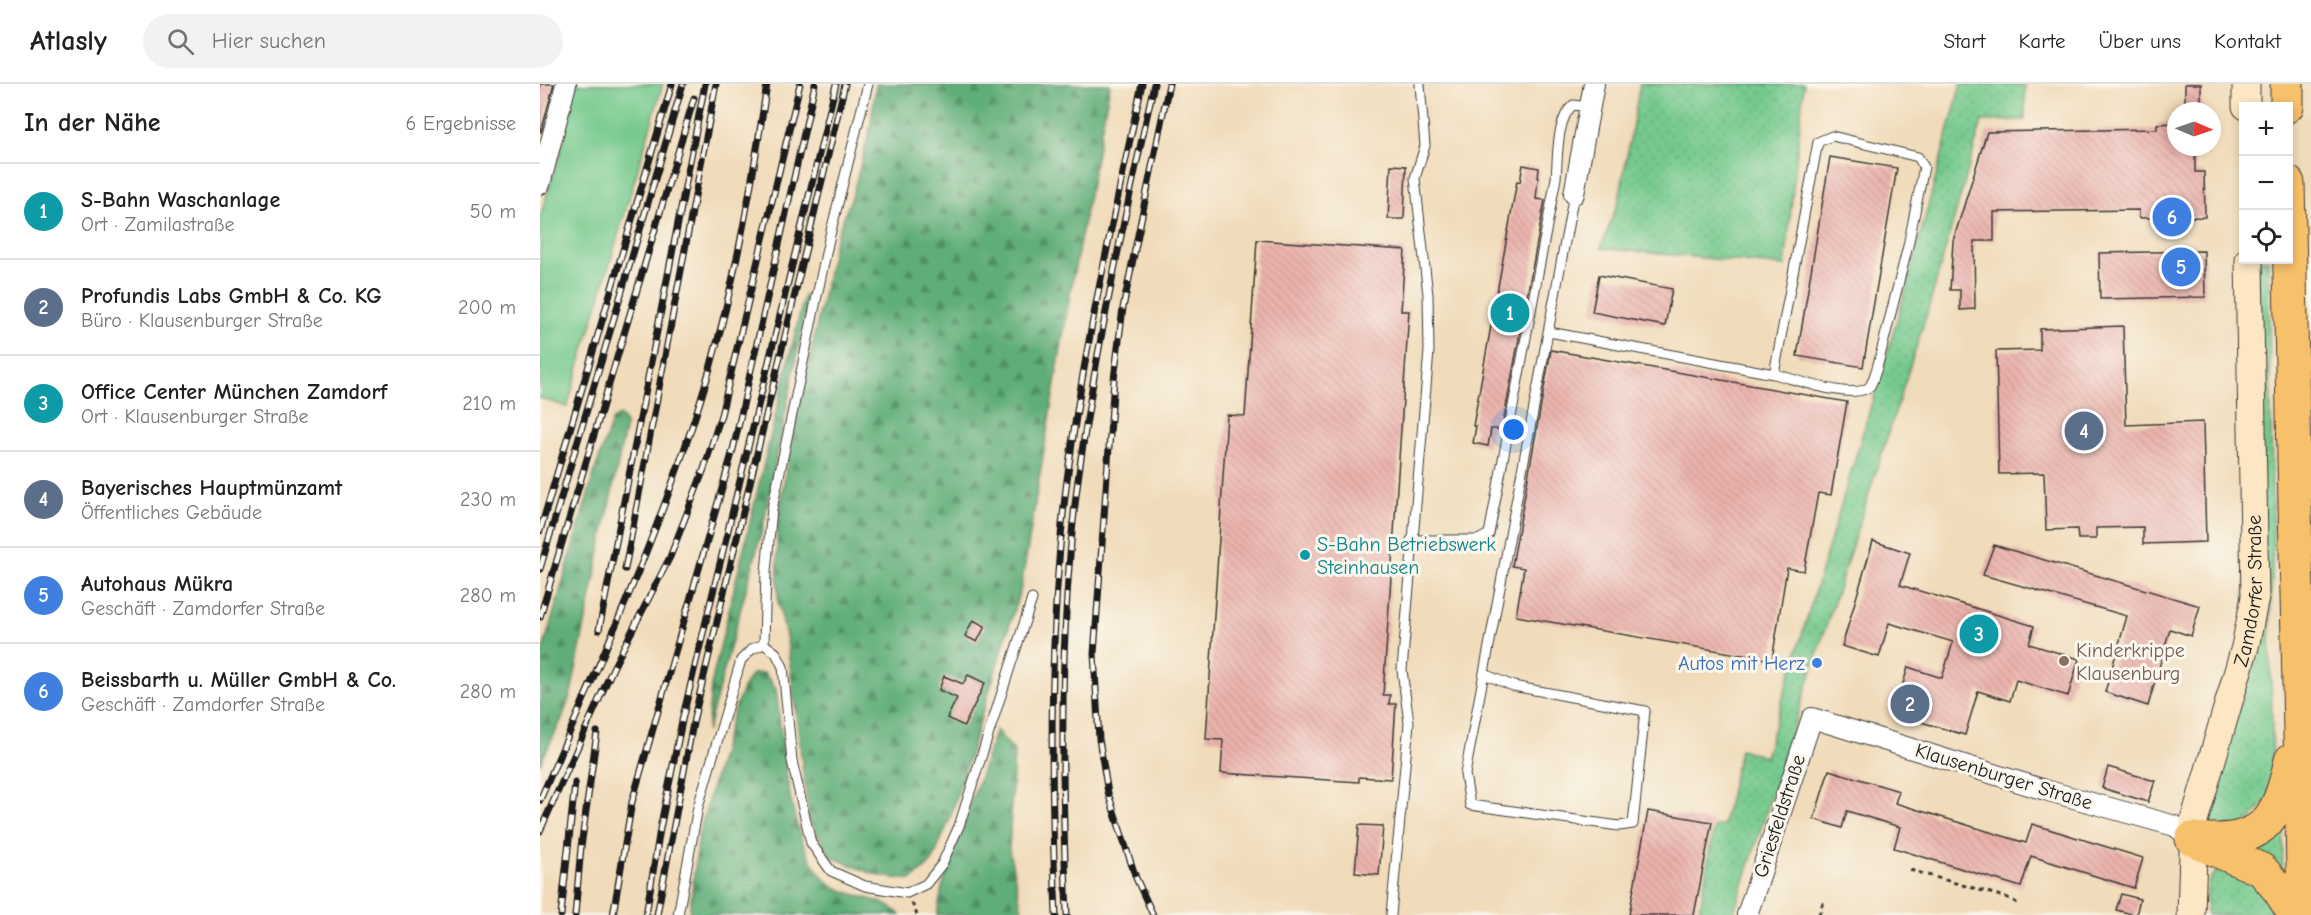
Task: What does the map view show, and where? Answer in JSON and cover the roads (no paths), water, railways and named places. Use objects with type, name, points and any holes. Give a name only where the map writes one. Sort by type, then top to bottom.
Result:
[{"type":"highway","points":[[2286,84],[2287,102]]},
{"type":"highway","points":[[2290,210],[2304,915]]},
{"type":"highway","points":[[2193,839],[2234,840],[2253,834],[2274,816],[2286,785],[2300,718]]},
{"type":"highway","points":[[2193,839],[2262,870],[2279,890],[2295,915]]},
{"type":"street","points":[[540,184],[546,140],[566,84]]},
{"type":"street","points":[[1574,194],[1594,84]]},
{"type":"street","points":[[2246,84],[2246,102]]},
{"type":"street","name":"Zamdorfer Straße","points":[[2191,915],[2193,839],[2198,804],[2245,647],[2255,597],[2249,264]]},
{"type":"street","name":"Klausenburger Straße","points":[[1812,718],[2045,790],[2175,826],[2193,839]]},
{"type":"street","name":"Griesfeldstraße","points":[[1747,915],[1812,718]]},
{"type":"lane","points":[[764,644],[766,572],[772,509],[829,238],[868,84]]},
{"type":"lane","points":[[1391,915],[1408,723],[1402,669],[1411,540],[1429,351],[1428,296],[1414,178],[1425,146],[1420,84]]},
{"type":"lane","points":[[1411,540],[1478,540],[1489,534],[1556,178],[1563,125],[1567,111],[1573,105],[1590,107]]},
{"type":"lane","points":[[1550,332],[1774,374],[1847,392],[1861,391],[1869,386],[1877,368],[1908,246],[1924,167],[1918,157],[1832,136],[1818,142],[1774,374]]},
{"type":"lane","points":[[1484,674],[1514,686],[1645,711],[1633,824],[1619,826],[1470,806],[1465,774],[1484,674],[1550,332],[1574,194]]},
{"type":"lane","points":[[764,644],[776,654],[783,667],[792,760],[811,843],[831,872],[865,886],[908,893],[926,884],[942,864],[959,826],[1032,599]]},
{"type":"lane","points":[[678,915],[698,807],[729,695],[741,660],[752,649],[764,644]]},
{"type":"railway","points":[[540,531],[672,84]]},
{"type":"railway","points":[[540,569],[683,84]]},
{"type":"railway","points":[[599,630],[705,84]]},
{"type":"railway","points":[[625,569],[716,84]]},
{"type":"railway","points":[[540,800],[633,585],[694,421],[711,365],[736,260],[767,84]]},
{"type":"railway","points":[[540,831],[614,666],[670,557],[704,469],[721,415],[800,84]]},
{"type":"railway","points":[[613,915],[632,802],[733,450],[815,84]]},
{"type":"railway","points":[[646,915],[660,829],[683,716],[836,84]]},
{"type":"railway","points":[[657,915],[694,718],[845,84]]},
{"type":"railway","points":[[1056,915],[1052,697],[1061,534],[1074,430],[1091,331],[1142,84]]},
{"type":"railway","points":[[1067,915],[1063,698],[1067,589],[1072,534],[1085,430],[1102,331],[1154,84]]},
{"type":"railway","points":[[1153,915],[1136,878],[1108,793],[1099,739],[1094,654],[1114,379],[1123,308],[1169,84]]},
{"type":"railway","points":[[540,617],[694,98]]},
{"type":"railway","points":[[575,915],[581,847],[597,732]]},
{"type":"railway","points":[[561,915],[575,783]]},
{"type":"place","name":"Beissbarth u. Müller GmbH & Co.","points":[[2172,217]]},
{"type":"place","name":"Autohaus Mükra","points":[[2181,267]]},
{"type":"place","name":"S-Bahn Waschanlage","points":[[1510,313]]},
{"type":"place","name":"Bayerisches Hauptmünzamt","points":[[2084,431]]},
{"type":"place","name":"S-Bahn Betriebswerk Steinhausen","points":[[1305,555]]},
{"type":"place","name":"Office Center München Zamdorf","points":[[1979,634]]},
{"type":"place","name":"Kinderkrippe Klausenburg","points":[[2064,661]]},
{"type":"place","name":"Autos mit Herz","points":[[1817,663]]},
{"type":"place","name":"Profundis Labs GmbH & Co. KG","points":[[1910,704]]}]
